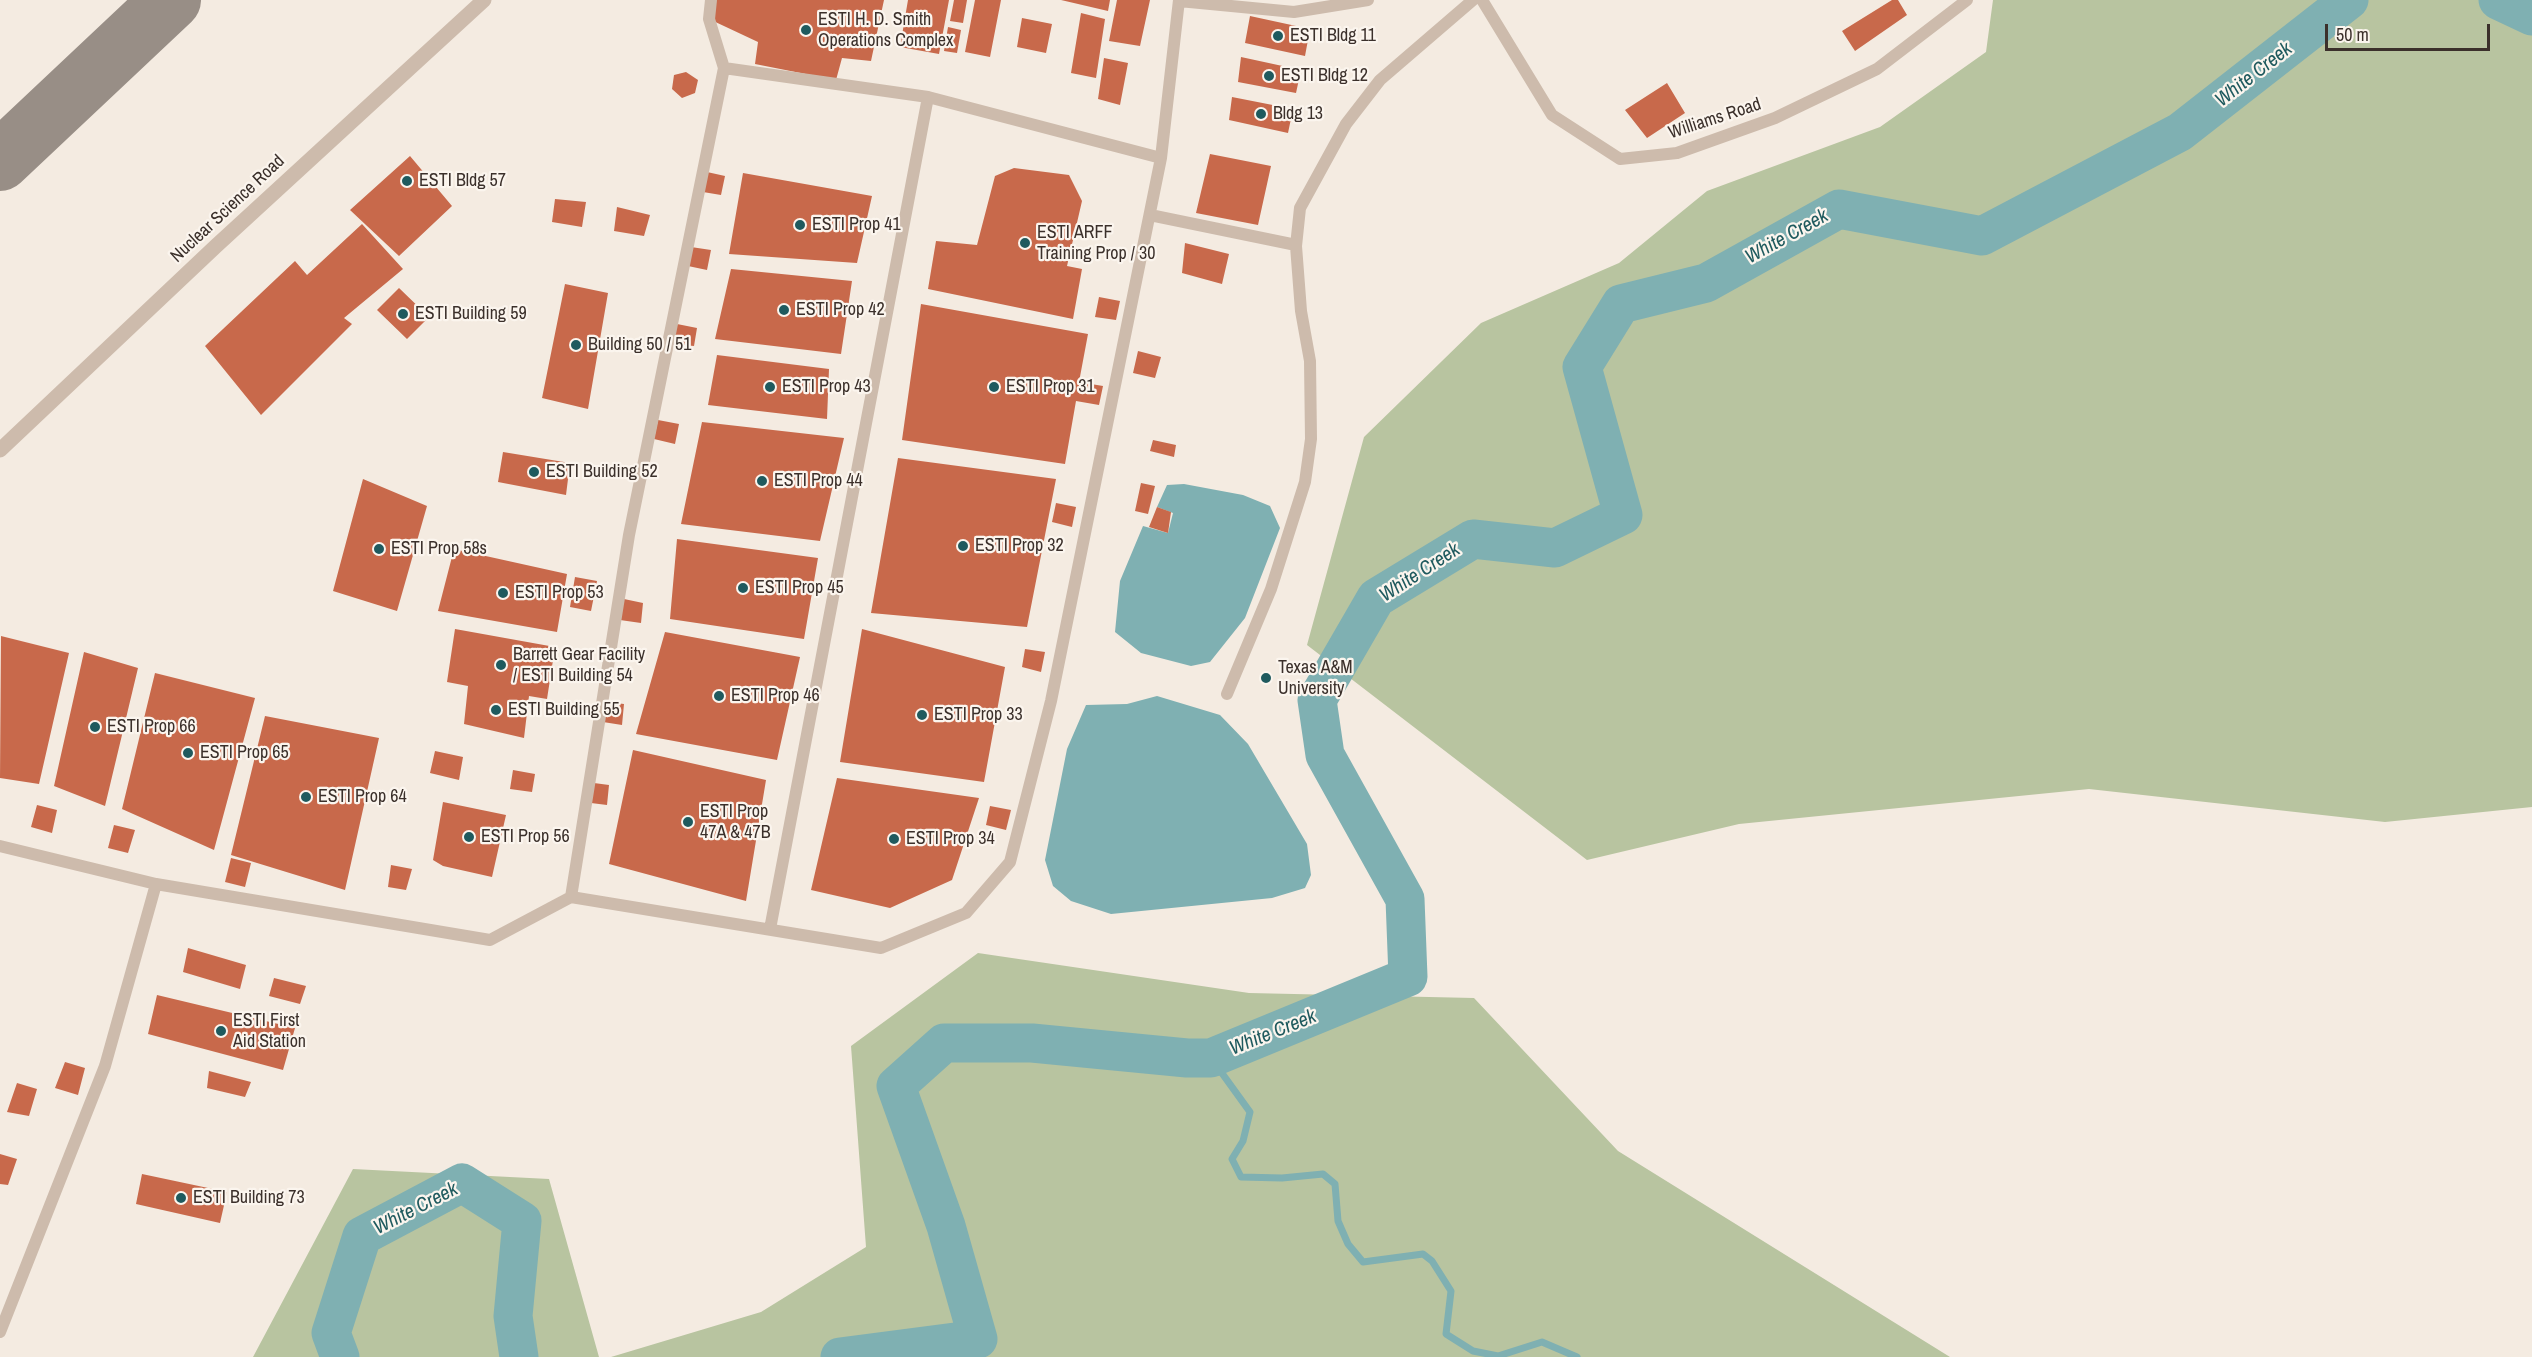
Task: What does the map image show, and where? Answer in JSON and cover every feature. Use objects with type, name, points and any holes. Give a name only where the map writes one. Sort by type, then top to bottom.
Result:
[{"type":"street","name":"Nuclear Science Road","points":[[0,450],[484,0]]},
{"type":"lane","points":[[571,897],[629,536],[724,68],[709,19],[711,0]]},
{"type":"lane","points":[[0,846],[156,884],[490,940],[571,897],[881,948],[966,913],[1010,862],[1051,701],[1161,158],[1179,0],[1294,12],[1368,0]]},
{"type":"lane","points":[[1227,694],[1271,589],[1305,482],[1311,439],[1310,361],[1300,311],[1296,244],[1300,208],[1346,124],[1380,80],[1473,0]]},
{"type":"lane","name":"Williams Road","points":[[1482,0],[1552,116],[1620,159],[1677,153],[1775,118],[1877,69],[1967,0]]},
{"type":"lane","points":[[724,68],[928,97],[1161,158]]},
{"type":"lane","points":[[770,929],[928,97]]},
{"type":"lane","points":[[1150,215],[1296,244]]},
{"type":"lane","points":[[0,1332],[105,1066],[156,884]]},
{"type":"green space","points":[[1993,0],[2532,0],[2532,807],[2385,822],[2089,789],[1739,824],[1587,860],[1307,645],[1364,437],[1481,323],[1619,263],[1707,191],[1880,127],[1986,52]]},
{"type":"green space","points":[[978,953],[1249,993],[1474,998],[1618,1151],[1950,1357],[611,1357],[761,1312],[866,1247],[851,1046]]},
{"type":"green space","points":[[353,1169],[549,1179],[599,1357],[253,1357]]},
{"type":"water","points":[[1184,484],[1243,495],[1270,506],[1280,528],[1245,618],[1210,662],[1191,666],[1141,653],[1115,632],[1120,581],[1143,526],[1168,533],[1173,513],[1157,507],[1167,485]]},
{"type":"water","points":[[1157,696],[1220,715],[1248,744],[1307,844],[1311,875],[1305,888],[1272,898],[1111,914],[1071,901],[1053,886],[1045,860],[1067,749],[1086,705],[1127,704]]},
{"type":"building","name":"ESTI H. D. Smith Operations Complex","points":[[714,0],[884,0],[871,61],[842,58],[836,80],[755,64],[758,42],[709,19]]},
{"type":"building","points":[[908,0],[949,0],[939,54],[900,47]]},
{"type":"building","points":[[954,0],[967,0],[963,23],[950,21]]},
{"type":"building","points":[[975,0],[1001,0],[990,57],[965,52]]},
{"type":"building","points":[[1061,0],[1110,0],[1108,11]]},
{"type":"building","points":[[1117,0],[1150,0],[1140,46],[1109,41]]},
{"type":"building","points":[[1892,0],[1898,0],[1907,15],[1855,51],[1842,31]]},
{"type":"building","points":[[1081,13],[1105,19],[1096,78],[1071,73]]},
{"type":"building","name":"ESTI Bldg 11","points":[[1250,16],[1310,29],[1305,56],[1245,43]]},
{"type":"building","points":[[1022,18],[1052,24],[1046,53],[1017,47]]},
{"type":"building","points":[[948,27],[961,30],[957,53],[944,51]]},
{"type":"building","name":"ESTI Bldg 12","points":[[1241,57],[1301,70],[1296,93],[1238,82]]},
{"type":"building","points":[[1104,58],[1128,63],[1120,105],[1098,99]]},
{"type":"building","points":[[686,72],[698,80],[695,93],[682,98],[672,89],[674,75]]},
{"type":"building","points":[[1667,83],[1685,113],[1647,138],[1625,110]]},
{"type":"building","name":"Bldg 13","points":[[1232,97],[1293,109],[1288,133],[1229,120]]},
{"type":"building","points":[[1210,154],[1271,166],[1258,225],[1196,213]]},
{"type":"building","name":"ESTI Bldg 57","points":[[410,156],[452,206],[399,256],[350,210]]},
{"type":"building","name":"ESTI ARFF Training Prop / 30","points":[[1014,168],[1069,175],[1082,201],[1067,266],[1082,269],[1073,319],[928,289],[936,241],[977,245],[995,176]]},
{"type":"building","points":[[707,172],[725,176],[721,195],[703,192]]},
{"type":"building","name":"ESTI Prop 41","points":[[743,173],[872,196],[857,263],[729,254]]},
{"type":"building","points":[[555,199],[586,202],[582,227],[552,222]]},
{"type":"building","points":[[617,207],[650,215],[644,236],[614,231]]},
{"type":"building","points":[[362,224],[403,269],[344,318],[352,324],[261,415],[205,346],[295,261],[307,275]]},
{"type":"building","points":[[1185,243],[1229,254],[1222,284],[1182,273]]},
{"type":"building","points":[[691,247],[711,250],[707,270],[688,266]]},
{"type":"building","name":"ESTI Prop 42","points":[[731,269],[852,281],[841,354],[715,339]]},
{"type":"building","name":"Building 50 / 51","points":[[565,284],[608,293],[588,409],[542,398]]},
{"type":"building","name":"ESTI Building 59","points":[[399,288],[429,317],[407,339],[377,310]]},
{"type":"building","points":[[1099,297],[1120,301],[1116,320],[1095,317]]},
{"type":"building","name":"ESTI Prop 31","points":[[921,304],[1088,334],[1079,382],[1103,386],[1099,405],[1076,401],[1065,464],[902,440]]},
{"type":"building","points":[[677,324],[697,328],[694,346],[673,344]]},
{"type":"building","points":[[1138,351],[1161,357],[1155,378],[1133,373]]},
{"type":"building","name":"ESTI Prop 43","points":[[717,355],[829,369],[827,419],[708,405]]},
{"type":"building","points":[[658,420],[679,424],[675,444],[654,439]]},
{"type":"building","name":"ESTI Prop 44","points":[[702,422],[844,438],[820,541],[681,524]]},
{"type":"building","points":[[1153,440],[1176,445],[1174,457],[1150,451]]},
{"type":"building","name":"ESTI Building 52","points":[[503,452],[570,463],[566,495],[498,482]]},
{"type":"building","name":"ESTI Prop 32","points":[[898,458],[1056,479],[1027,627],[871,613]]},
{"type":"building","name":"ESTI Prop 58s","points":[[363,479],[427,506],[397,611],[333,591]]},
{"type":"building","points":[[1141,483],[1155,486],[1148,514],[1135,511]]},
{"type":"building","points":[[1056,503],[1076,507],[1072,527],[1052,522]]},
{"type":"building","points":[[1157,507],[1171,512],[1168,533],[1149,527]]},
{"type":"building","name":"ESTI Prop 45","points":[[677,539],[818,558],[804,639],[670,619]]},
{"type":"building","name":"ESTI Prop 53","points":[[454,549],[567,574],[557,632],[438,611]]},
{"type":"building","points":[[575,577],[597,581],[591,611],[570,607]]},
{"type":"building","points":[[624,599],[643,603],[641,623],[620,620]]},
{"type":"building","name":"Barrett Gear Facility / ESTI Building 54","points":[[455,629],[555,647],[547,699],[529,696],[524,738],[464,724],[468,686],[447,682]]},
{"type":"building","name":"ESTI Prop 33","points":[[862,629],[1005,667],[984,782],[840,762]]},
{"type":"building","name":"ESTI Prop 46","points":[[665,632],[800,657],[777,760],[636,734]]},
{"type":"building","points":[[1,636],[69,653],[39,784],[0,778]]},
{"type":"building","points":[[1025,649],[1045,652],[1041,672],[1022,667]]},
{"type":"building","name":"ESTI Prop 66","points":[[84,652],[138,668],[105,806],[54,786]]},
{"type":"building","name":"ESTI Prop 65","points":[[155,673],[255,698],[214,850],[122,809]]},
{"type":"building","points":[[607,702],[624,704],[622,725],[603,722]]},
{"type":"building","name":"ESTI Prop 64","points":[[265,716],[379,738],[345,890],[231,855]]},
{"type":"building","name":"ESTI Prop 47A & 47B","points":[[633,750],[766,780],[746,901],[609,864]]},
{"type":"building","points":[[435,751],[463,757],[459,780],[430,773]]},
{"type":"building","points":[[513,770],[535,774],[532,792],[510,789]]},
{"type":"building","name":"ESTI Prop 34","points":[[837,778],[979,798],[952,880],[890,908],[811,890]]},
{"type":"building","points":[[594,783],[609,785],[607,805],[591,803]]},
{"type":"building","name":"ESTI Prop 56","points":[[443,802],[506,815],[492,877],[443,866],[433,860]]},
{"type":"building","points":[[37,805],[57,810],[52,833],[31,827]]},
{"type":"building","points":[[990,806],[1011,810],[1006,830],[986,825]]},
{"type":"building","points":[[114,825],[135,830],[128,853],[108,848]]},
{"type":"building","points":[[231,858],[251,863],[245,887],[225,882]]},
{"type":"building","points":[[391,865],[412,869],[406,890],[388,887]]},
{"type":"building","points":[[188,948],[246,965],[240,989],[183,972]]},
{"type":"building","points":[[274,978],[306,986],[300,1004],[269,996]]},
{"type":"building","name":"ESTI First Aid Station","points":[[157,995],[295,1028],[283,1070],[148,1034]]},
{"type":"building","points":[[65,1062],[85,1068],[78,1095],[55,1088]]},
{"type":"building","points":[[209,1071],[251,1082],[245,1097],[207,1088]]},
{"type":"building","points":[[17,1083],[37,1089],[29,1116],[7,1112]]},
{"type":"building","points":[[0,1154],[17,1159],[8,1185],[0,1184]]},
{"type":"building","name":"ESTI Building 73","points":[[142,1174],[227,1192],[220,1223],[136,1204]]},
{"type":"waterway","name":"White Creek","points":[[840,1357],[978,1339],[946,1226],[896,1086],[944,1043],[1032,1043],[1187,1058],[1211,1058],[1408,977],[1405,899],[1325,755],[1317,700],[1376,598],[1473,539],[1555,548],[1623,515],[1582,367],[1621,304],[1706,283],[1839,209],[1982,236],[2180,132],[2349,0]]},
{"type":"waterway","name":"White Creek","points":[[2498,0],[2532,16]]},
{"type":"waterway","points":[[1211,1058],[1250,1112],[1243,1141],[1232,1159],[1241,1177],[1282,1178],[1323,1174],[1335,1184],[1338,1221],[1348,1244],[1363,1262],[1423,1254],[1432,1261],[1451,1291],[1446,1334],[1473,1351],[1498,1356],[1542,1342],[1577,1357]]},
{"type":"waterway","name":"White Creek","points":[[340,1357],[331,1333],[362,1236],[462,1183],[522,1221],[513,1316],[519,1357]]},
{"type":"taxiway","points":[[0,161],[171,0]]},
{"type":"place","name":"ESTI H. D. Smith Operations Complex","points":[[806,30]]},
{"type":"place","name":"ESTI Bldg 11","points":[[1278,36]]},
{"type":"place","name":"ESTI Bldg 12","points":[[1269,76]]},
{"type":"place","name":"Bldg 13","points":[[1261,114]]},
{"type":"place","name":"ESTI Bldg 57","points":[[407,181]]},
{"type":"place","name":"ESTI Prop 41","points":[[800,225]]},
{"type":"place","name":"ESTI ARFF Training Prop / 30","points":[[1025,243]]},
{"type":"place","name":"ESTI Prop 42","points":[[784,310]]},
{"type":"place","name":"ESTI Building 59","points":[[403,314]]},
{"type":"place","name":"Building 50 / 51","points":[[576,345]]},
{"type":"place","name":"ESTI Prop 43","points":[[770,387]]},
{"type":"place","name":"ESTI Prop 31","points":[[994,387]]},
{"type":"place","name":"ESTI Building 52","points":[[534,472]]},
{"type":"place","name":"ESTI Prop 44","points":[[762,481]]},
{"type":"place","name":"ESTI Prop 32","points":[[963,546]]},
{"type":"place","name":"ESTI Prop 58s","points":[[379,549]]},
{"type":"place","name":"ESTI Prop 45","points":[[743,588]]},
{"type":"place","name":"ESTI Prop 53","points":[[503,593]]},
{"type":"place","name":"Barrett Gear Facility / ESTI Building 54","points":[[501,665]]},
{"type":"place","name":"Texas A&M University","points":[[1266,678]]},
{"type":"place","name":"ESTI Prop 46","points":[[719,696]]},
{"type":"place","name":"ESTI Building 55","points":[[496,710]]},
{"type":"place","name":"ESTI Prop 33","points":[[922,715]]},
{"type":"place","name":"ESTI Prop 66","points":[[95,727]]},
{"type":"place","name":"ESTI Prop 65","points":[[188,753]]},
{"type":"place","name":"ESTI Prop 64","points":[[306,797]]},
{"type":"place","name":"ESTI Prop 47A & 47B","points":[[688,822]]},
{"type":"place","name":"ESTI Prop 56","points":[[469,837]]},
{"type":"place","name":"ESTI Prop 34","points":[[894,839]]},
{"type":"place","name":"ESTI First Aid Station","points":[[221,1031]]},
{"type":"place","name":"ESTI Building 73","points":[[181,1198]]}]
